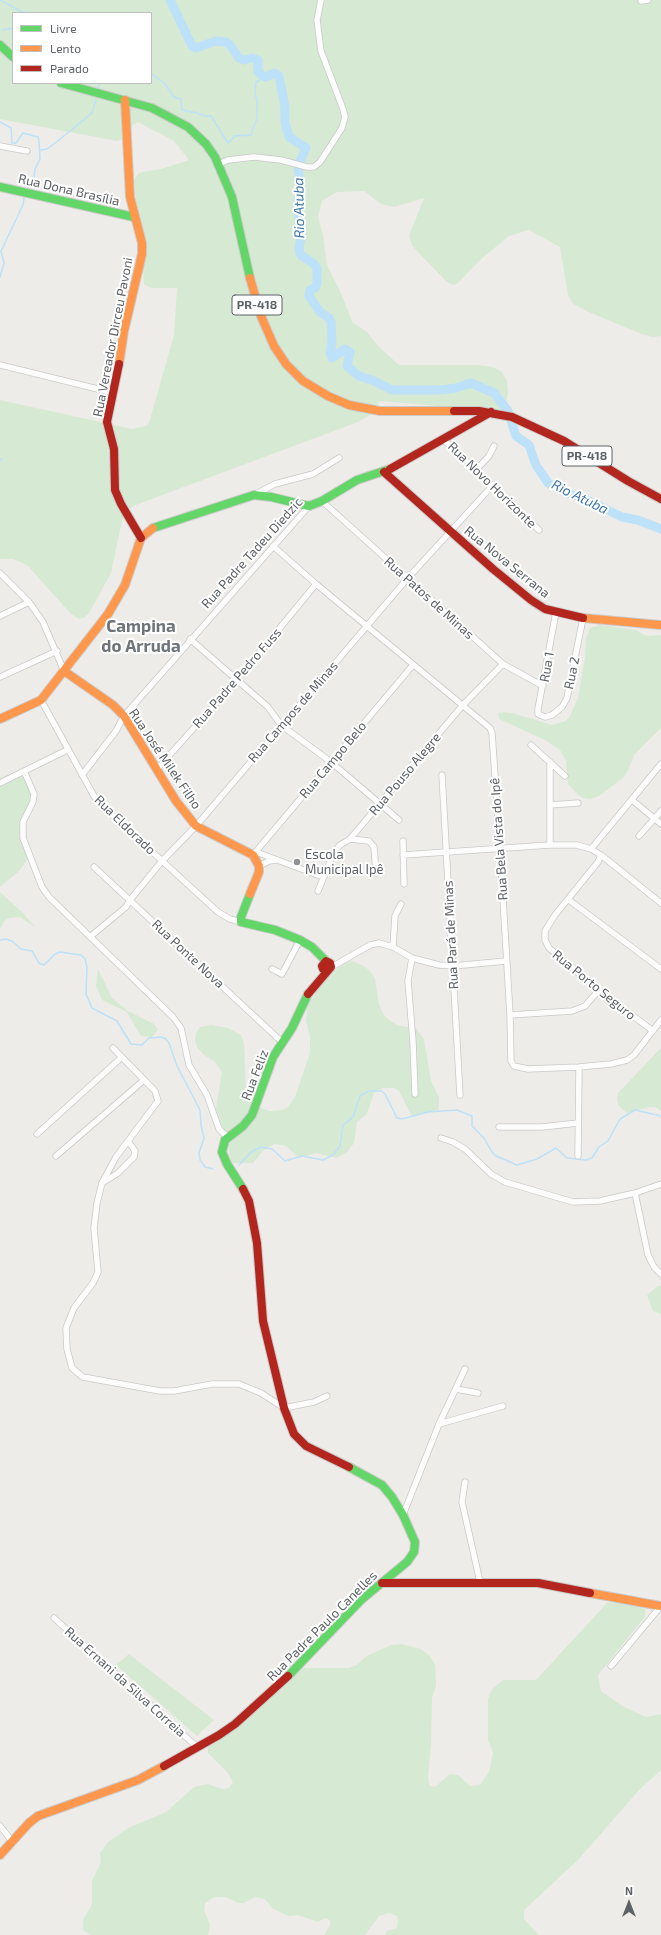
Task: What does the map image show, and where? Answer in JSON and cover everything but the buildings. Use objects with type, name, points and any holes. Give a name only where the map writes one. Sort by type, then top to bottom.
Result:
[{"type":"main road","points":[[0,45],[12,56]]},
{"type":"main road","name":"PR-418","points":[[65,84],[152,108],[188,127],[206,144],[219,164],[232,197],[253,291],[261,316],[274,346],[286,364],[304,381],[328,396],[349,405],[380,411],[491,412],[512,417],[564,441],[628,481],[661,498]]},
{"type":"main road","name":"Rua Vereador Dirceu Pavoni","points":[[125,100],[130,198],[142,243],[142,254],[124,332],[114,393],[107,422],[114,449],[114,478],[116,490],[121,504],[141,538]]},
{"type":"main road","name":"Rua Dona Brasília","points":[[0,187],[134,217]]},
{"type":"main road","name":"Rua Padre Tadeu Diedzic","points":[[309,506],[357,480],[384,472],[444,440],[491,412]]},
{"type":"main road","name":"Rua Nova Serrana","points":[[384,472],[450,532],[531,600],[545,609],[583,618],[661,625]]},
{"type":"main road","points":[[0,719],[41,700],[119,596],[125,585],[141,538],[155,526],[202,513],[254,495],[272,497],[309,506]]},
{"type":"main road","name":"Rua José Milek Filho","points":[[64,671],[113,705],[124,716],[176,801],[196,826],[255,854]]},
{"type":"main road","points":[[255,854],[259,866],[259,872],[241,917],[241,922],[275,930],[300,940],[314,950],[326,966]]},
{"type":"main road","name":"Rua Feliz","points":[[227,1137],[243,1126],[252,1115],[273,1057],[292,1028],[309,992],[326,966]]},
{"type":"main road","name":"Rua Padre Paulo Canelles","points":[[0,1855],[29,1823],[38,1816],[130,1784],[227,1730],[251,1712],[283,1682],[361,1600],[407,1562],[416,1548],[415,1542],[403,1515],[392,1497],[378,1482],[302,1443],[294,1434],[284,1408],[262,1315],[257,1244],[249,1201],[244,1190],[224,1160],[222,1149],[227,1137]]},
{"type":"main road","points":[[382,1583],[538,1583],[661,1606]]},
{"type":"street","points":[[219,164],[228,160],[254,157],[281,160],[307,167],[314,167],[320,162],[342,128],[345,117],[343,109],[321,51],[317,20],[321,0]]},
{"type":"street","points":[[641,1],[648,0]]},
{"type":"street","points":[[0,147],[27,151]]},
{"type":"street","points":[[0,365],[114,393]]},
{"type":"street","name":"Rua Novo Horizonte","points":[[444,440],[539,530]]},
{"type":"street","points":[[476,470],[489,456],[494,446]]},
{"type":"street","points":[[254,495],[275,484],[313,474],[339,458]]},
{"type":"street","name":"Rua Campos de Minas","points":[[91,936],[126,907],[162,861],[196,826],[407,579],[493,485]]},
{"type":"street","name":"Rua Patos de Minas","points":[[322,500],[407,579],[503,664],[544,686]]},
{"type":"street","name":"Rua Padre Tadeu Diedzic","points":[[82,775],[116,731],[124,716],[190,639],[309,506]]},
{"type":"street","name":"Rua Bela Vista do Ipê","points":[[273,546],[316,584],[490,728],[492,733],[500,848],[510,1015],[511,1061],[514,1066],[528,1069],[579,1067],[611,1064],[627,1060],[634,1055],[661,1020]]},
{"type":"street","points":[[0,573],[29,602],[44,622],[64,671]]},
{"type":"street","name":"Rua Padre Pedro Fuss","points":[[157,769],[237,680],[316,584]]},
{"type":"street","points":[[0,616],[29,602]]},
{"type":"street","name":"Rua 1","points":[[545,717],[538,714],[538,709],[544,686],[556,612]]},
{"type":"street","name":"Rua 2","points":[[545,717],[552,715],[562,707],[567,698],[583,618]]},
{"type":"street","points":[[190,639],[268,707],[281,725],[332,762],[399,820]]},
{"type":"street","points":[[0,677],[57,651]]},
{"type":"street","name":"Rua Pouso Alegre","points":[[318,891],[334,852],[340,845],[350,839],[462,706],[503,664]]},
{"type":"street","name":"Rua Campo Belo","points":[[255,854],[413,665]]},
{"type":"street","name":"Rua Eldorado","points":[[41,700],[67,750],[94,796],[113,816],[218,912],[230,919],[241,922]]},
{"type":"street","points":[[531,745],[565,776]]},
{"type":"street","points":[[0,783],[67,750]]},
{"type":"street","points":[[550,762],[550,845]]},
{"type":"street","points":[[591,849],[661,764]]},
{"type":"street","points":[[24,771],[34,794],[33,802],[23,822],[23,838],[36,877],[49,897],[173,1017],[181,1028],[189,1065],[207,1095],[219,1130],[227,1137]]},
{"type":"street","name":"Rua Pará de Minas","points":[[442,775],[460,1095]]},
{"type":"street","points":[[632,800],[661,824]]},
{"type":"street","points":[[550,805],[578,803]]},
{"type":"street","points":[[639,836],[661,811]]},
{"type":"street","points":[[350,839],[369,842],[374,847],[376,873]]},
{"type":"street","points":[[403,841],[404,884]]},
{"type":"street","points":[[404,855],[550,845],[577,845],[591,849],[601,855],[661,903]]},
{"type":"street","points":[[255,854],[323,876]]},
{"type":"street","name":"Rua Porto Seguro","points":[[601,855],[598,862],[569,900],[555,915],[546,931],[545,940],[549,948],[598,990],[653,1031]]},
{"type":"street","points":[[259,866],[269,861],[276,860]]},
{"type":"street","name":"Rua Ponte Nova","points":[[94,867],[283,1043]]},
{"type":"street","points":[[569,900],[661,969]]},
{"type":"street","points":[[393,947],[395,916],[401,904]]},
{"type":"street","points":[[272,969],[282,974],[300,940]]},
{"type":"street","points":[[326,966],[349,958],[370,945],[379,943],[393,947],[412,958],[428,963],[453,966],[506,961]]},
{"type":"street","points":[[412,958],[408,980],[414,1042],[415,1094]]},
{"type":"street","points":[[510,1015],[572,1011],[584,1006],[598,990]]},
{"type":"street","points":[[113,1048],[155,1091],[158,1101],[110,1165],[102,1183],[97,1203],[94,1228],[98,1272],[93,1282],[74,1308],[66,1328],[68,1356],[75,1372],[87,1378],[160,1391],[174,1391],[212,1384],[239,1384],[262,1393],[284,1408],[314,1402],[327,1396]]},
{"type":"street","points":[[37,1134],[122,1058]]},
{"type":"street","points":[[578,1156],[579,1067]]},
{"type":"street","points":[[56,1156],[144,1080]]},
{"type":"street","points":[[499,1127],[542,1127],[578,1123]]},
{"type":"street","points":[[441,1138],[453,1142],[465,1149],[498,1179],[534,1191],[581,1202],[600,1201],[635,1193],[661,1184]]},
{"type":"street","points":[[102,1183],[118,1173],[134,1157],[135,1151],[128,1141]]},
{"type":"street","points":[[635,1193],[648,1255],[654,1267],[661,1274]]},
{"type":"street","points":[[403,1515],[439,1424],[465,1369]]},
{"type":"street","points":[[456,1389],[478,1393]]},
{"type":"street","points":[[439,1424],[503,1406]]},
{"type":"street","points":[[444,1413],[452,1420]]},
{"type":"street","points":[[465,1482],[462,1502],[480,1582]]},
{"type":"street","points":[[611,1666],[661,1606]]},
{"type":"street","name":"Rua Ernani da Silva Correia","points":[[54,1618],[197,1747]]},
{"type":"street","points":[[0,1826],[12,1841]]},
{"type":"green space","points":[[0,0],[661,0],[661,336],[653,337],[642,334],[586,311],[572,303],[568,295],[560,247],[529,230],[509,236],[480,260],[458,283],[453,285],[447,282],[417,251],[412,245],[409,236],[424,198],[394,207],[381,204],[364,191],[337,192],[322,201],[318,217],[323,235],[327,265],[342,295],[352,322],[367,332],[379,347],[399,365],[478,365],[492,367],[501,371],[507,381],[508,394],[505,407],[499,411],[380,401],[370,415],[358,422],[133,506],[127,511],[122,521],[111,573],[89,613],[84,618],[79,619],[71,614],[27,565],[13,559],[0,559],[0,400],[132,429],[146,426],[149,423],[174,335],[177,288],[151,288],[144,284],[134,180],[138,174],[142,172],[161,169],[189,160],[174,141],[138,122],[127,129],[123,139],[117,141],[0,119]]},
{"type":"green space","points":[[600,625],[636,630],[646,636],[661,635],[661,728],[634,755],[628,771],[623,778],[599,796],[590,799],[583,798],[577,794],[568,784],[566,761],[560,750],[545,740],[499,719],[498,713],[512,713],[552,725],[566,721],[570,716],[578,698],[585,658],[586,638],[590,628]]},
{"type":"green space","points":[[20,770],[33,795],[25,825],[29,853],[26,861],[19,871],[0,887],[0,778]]},
{"type":"green space","points":[[0,892],[23,913],[35,927],[20,917],[9,918],[4,921],[0,929]]},
{"type":"green space","points":[[351,961],[362,965],[369,970],[375,979],[379,1005],[384,1015],[397,1025],[416,1029],[424,1039],[431,1081],[439,1097],[438,1110],[416,1116],[411,1115],[399,1091],[394,1088],[383,1088],[374,1093],[367,1114],[357,1122],[354,1143],[347,1152],[337,1158],[316,1153],[299,1158],[286,1146],[275,1144],[265,1149],[253,1163],[231,1163],[228,1142],[216,1109],[222,1072],[215,1062],[203,1054],[197,1047],[195,1040],[196,1033],[200,1027],[211,1025],[228,1028],[241,1035],[244,1044],[246,1087],[250,1099],[263,1109],[270,1111],[282,1110],[288,1107],[295,1097],[310,1053],[310,1037],[306,1020],[308,1005],[325,978],[344,964]]},
{"type":"green space","points":[[98,969],[112,998],[128,1011],[154,1024],[158,1030],[152,1037],[141,1036],[127,1012],[102,1000],[96,986]]},
{"type":"green space","points":[[661,1048],[661,1111],[655,1107],[649,1107],[627,1113],[618,1105],[618,1093]]},
{"type":"green space","points":[[658,1286],[661,1286],[661,1314],[653,1311],[647,1295]]},
{"type":"green space","points":[[619,1602],[645,1609],[645,1617],[598,1675],[601,1691],[622,1706],[646,1717],[661,1714],[661,1770],[640,1789],[578,1860],[524,1910],[524,1919],[539,1935],[385,1935],[387,1931],[397,1928],[397,1916],[389,1913],[379,1916],[365,1935],[324,1935],[330,1925],[330,1920],[325,1918],[318,1922],[298,1915],[288,1916],[272,1908],[265,1899],[255,1897],[244,1903],[238,1903],[226,1897],[214,1897],[205,1903],[204,1910],[210,1925],[208,1935],[91,1935],[83,1930],[83,1920],[92,1904],[92,1881],[101,1862],[100,1853],[108,1842],[128,1828],[166,1812],[194,1787],[208,1784],[222,1789],[229,1788],[233,1782],[227,1772],[208,1753],[208,1747],[239,1725],[296,1671],[304,1668],[348,1668],[357,1665],[365,1657],[391,1645],[401,1644],[421,1649],[430,1656],[435,1665],[436,1685],[432,1698],[431,1744],[428,1778],[430,1786],[435,1787],[450,1774],[458,1775],[470,1786],[480,1785],[489,1772],[493,1753],[488,1740],[488,1699],[492,1689],[503,1680],[536,1680],[607,1603]]},
{"type":"green space","points":[[129,1654],[214,1720],[197,1736],[116,1665]]},
{"type":"waterway","points":[[0,0],[22,12]]},
{"type":"waterway","name":"Rio Atuba","points":[[170,0],[192,46],[196,48],[216,41],[226,42],[230,45],[239,58],[244,60],[252,58],[258,60],[258,71],[261,75],[265,77],[275,73],[279,76],[285,107],[285,122],[289,137],[306,148],[300,162]]},
{"type":"waterway","points":[[2,30],[12,28]]},
{"type":"waterway","points":[[152,74],[165,84],[174,97],[181,99],[182,110],[204,116],[211,116],[228,143],[235,136],[251,135],[257,118],[257,100],[255,93],[256,82],[265,77]]},
{"type":"waterway","points":[[98,89],[99,84]]},
{"type":"waterway","points":[[41,150],[47,149],[92,113],[96,100]]},
{"type":"waterway","points":[[0,122],[11,128],[12,143],[16,143],[23,133],[38,137],[40,159],[35,169],[34,178],[26,191]]},
{"type":"waterway","name":"Rio Atuba","points":[[298,168],[300,183],[297,209],[302,229],[299,250],[301,255],[314,264],[317,268],[317,284],[315,288],[310,290],[309,296],[320,312],[329,318],[331,322],[332,343],[330,353],[332,358],[345,349],[350,352],[347,366],[359,376],[374,381],[392,390],[441,390],[456,388],[471,383],[494,393],[508,411],[516,436],[529,445],[536,465],[548,483],[566,493],[581,497],[622,517],[638,520],[661,529]]},
{"type":"waterway","points":[[0,277],[4,263],[1,251],[23,205],[24,198]]},
{"type":"waterway","points":[[0,940],[6,939],[12,941],[21,949],[32,951],[39,963],[44,965],[55,954],[60,952],[81,955],[85,959],[87,967],[86,994],[92,1008],[117,1021],[131,1044],[142,1045],[149,1038],[161,1037],[166,1039],[169,1043],[177,1066],[200,1110],[204,1138],[199,1153],[200,1160],[205,1167],[213,1169]]},
{"type":"waterway","points":[[239,1165],[251,1152],[261,1147],[272,1149],[285,1161],[302,1156],[323,1160],[333,1155],[340,1146],[343,1125],[353,1117],[360,1096],[369,1091],[381,1091],[385,1094],[397,1118],[402,1119],[428,1112],[457,1110],[472,1116],[472,1126],[484,1138],[492,1152],[496,1156],[517,1165],[537,1159],[556,1148],[567,1158],[586,1160],[592,1158],[599,1147],[608,1141],[620,1119],[635,1110],[661,1116]]},
{"type":"traffic: fast","points":[[0,45],[12,56]]},
{"type":"traffic: fast","points":[[65,84],[152,108],[188,127],[206,144],[215,157],[232,197],[250,278]]},
{"type":"traffic: fast","points":[[0,187],[134,217]]},
{"type":"traffic: fast","points":[[153,528],[254,495],[271,497],[309,506],[322,501],[357,480],[390,469]]},
{"type":"traffic: fast","points":[[250,894],[241,917],[241,922],[275,930],[300,940],[312,947],[326,961]]},
{"type":"traffic: fast","points":[[243,1189],[227,1164],[222,1152],[225,1140],[243,1126],[252,1115],[273,1057],[292,1028],[308,994]]},
{"type":"traffic: fast","points":[[288,1676],[361,1600],[407,1562],[414,1552],[415,1542],[403,1515],[392,1497],[382,1485],[349,1467]]},
{"type":"traffic: slow","points":[[119,364],[124,331],[142,254],[142,243],[130,197],[125,100]]},
{"type":"traffic: slow","points":[[250,278],[261,316],[274,346],[286,364],[303,381],[328,396],[349,405],[380,411],[454,411]]},
{"type":"traffic: slow","points":[[0,719],[41,700],[108,614],[125,585],[141,538],[153,528]]},
{"type":"traffic: slow","points":[[583,618],[661,625]]},
{"type":"traffic: slow","points":[[64,671],[113,705],[124,716],[176,801],[196,826],[253,855],[259,866],[259,872],[250,894]]},
{"type":"traffic: slow","points":[[590,1593],[661,1606]]},
{"type":"traffic: slow","points":[[0,1855],[29,1823],[38,1816],[138,1780],[164,1766]]},
{"type":"traffic: jam","points":[[119,364],[107,422],[114,449],[115,490],[121,504],[141,538]]},
{"type":"traffic: jam","points":[[454,411],[479,411],[512,417],[564,441],[628,481],[661,499]]},
{"type":"traffic: jam","points":[[390,469],[491,412]]},
{"type":"traffic: jam","points":[[384,472],[493,569],[531,600],[545,609],[583,618]]},
{"type":"traffic: jam","points":[[308,994],[331,967],[330,963],[326,961],[322,966],[323,969],[327,970]]},
{"type":"traffic: jam","points":[[243,1189],[249,1201],[257,1243],[263,1321],[284,1408],[294,1434],[306,1446],[349,1467]]},
{"type":"traffic: jam","points":[[382,1583],[538,1583],[590,1593]]},
{"type":"traffic: jam","points":[[164,1766],[219,1735],[235,1724],[288,1676]]},
{"type":"place","name":"Escola Municipal Ipê","points":[[297,862]]},
{"type":"district","name":"Campina do Arruda","points":[[141,636]]}]
